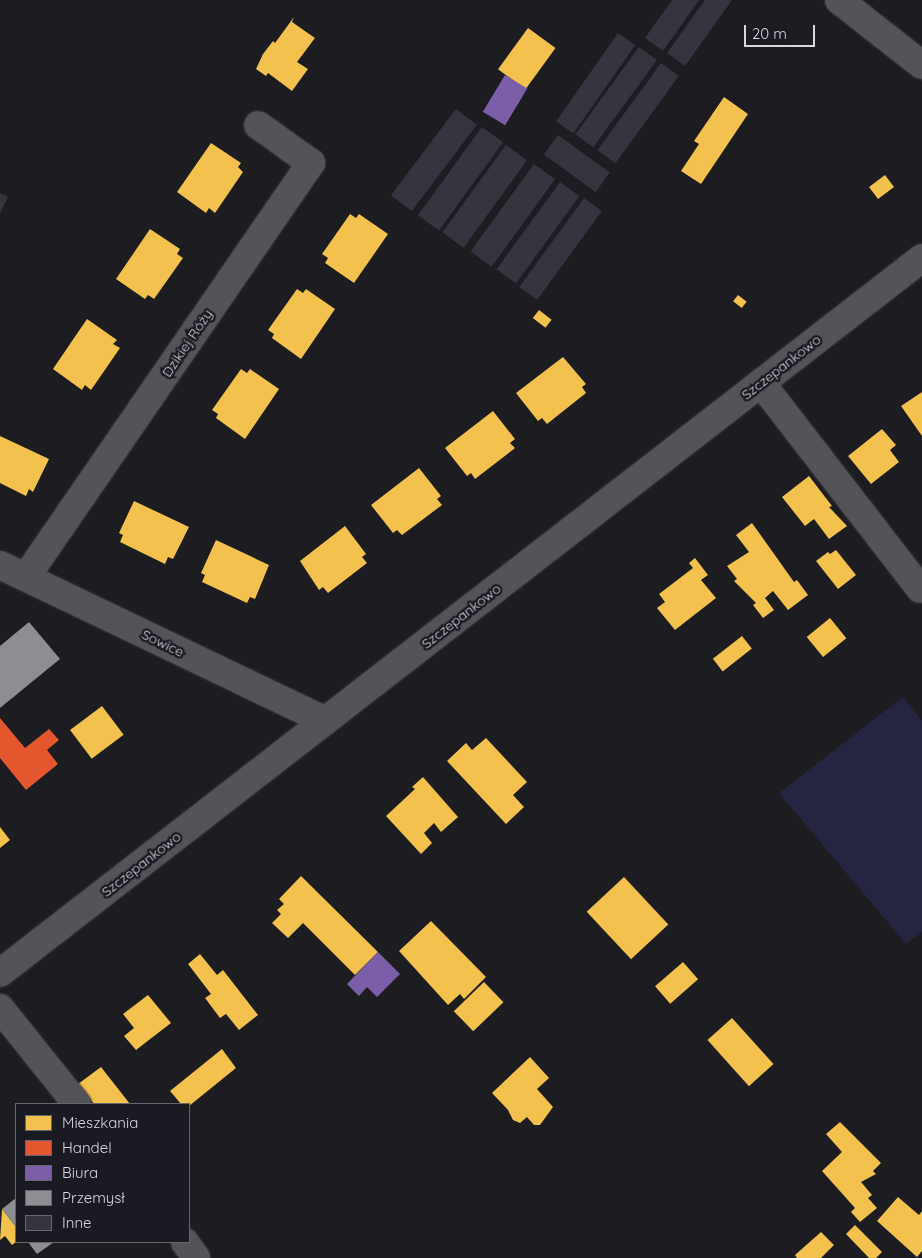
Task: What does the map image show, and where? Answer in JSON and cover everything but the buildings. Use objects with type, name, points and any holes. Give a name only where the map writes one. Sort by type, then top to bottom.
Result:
[{"type":"street","points":[[839,0],[922,65]]},
{"type":"street","name":"Dzikiej Róży","points":[[26,577],[311,163],[258,125]]},
{"type":"street","name":"Szczepankowo","points":[[0,973],[922,258]]},
{"type":"street","points":[[761,383],[920,590]]},
{"type":"street","name":"Sowice","points":[[0,565],[325,721]]},
{"type":"street","points":[[0,1008],[76,1103]]},
{"type":"street","points":[[186,1243],[196,1258]]},
{"type":"shaded area","points":[[903,697],[922,721],[922,932],[906,944],[779,793]]}]
